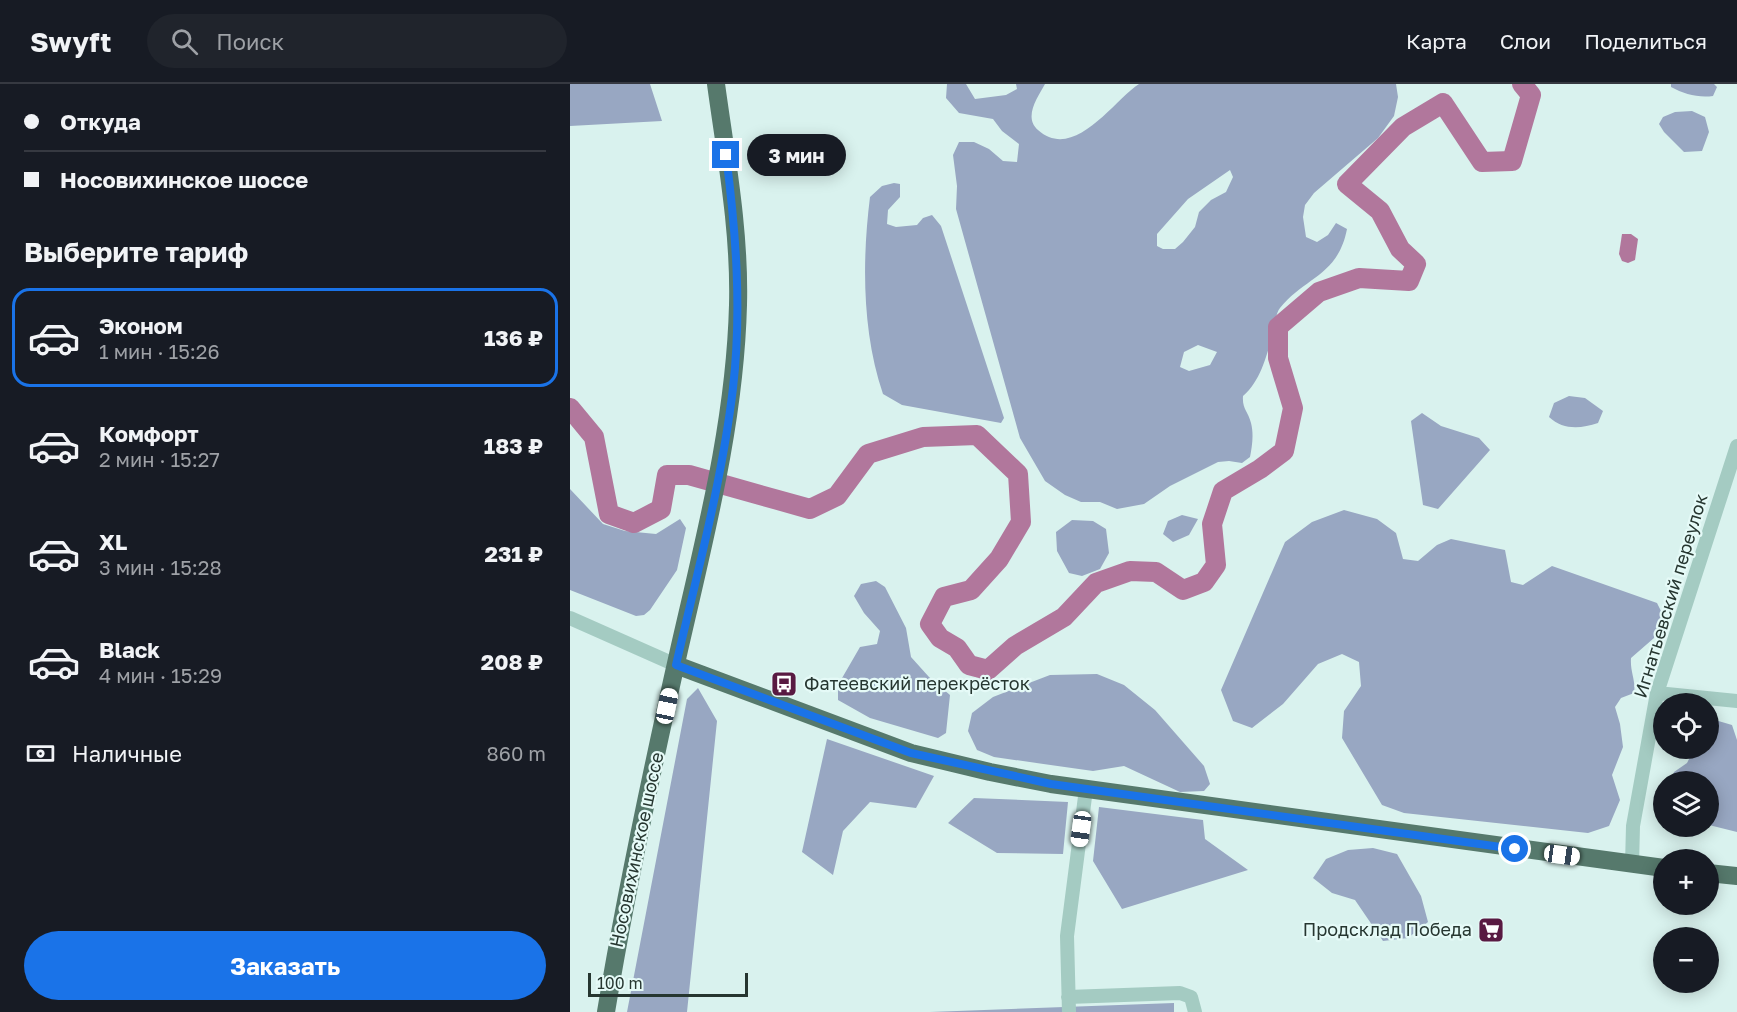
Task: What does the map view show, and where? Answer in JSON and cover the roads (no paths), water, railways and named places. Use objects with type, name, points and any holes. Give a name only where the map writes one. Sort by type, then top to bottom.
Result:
[{"type":"main road","name":"Носовихинское шоссе","points":[[606,1012],[621,923],[710,518],[733,387],[738,304],[735,226],[716,84]]},
{"type":"main road","points":[[676,665],[911,753],[990,772],[1086,789],[1653,867]]},
{"type":"main road","points":[[1719,874],[1737,876]]},
{"type":"street","name":"Игнатьевский переулок","points":[[1657,693],[1737,446]]},
{"type":"street","points":[[570,618],[676,665]]},
{"type":"street","points":[[1719,698],[1737,700]]},
{"type":"street","name":"Игнатьевский переулок","points":[[1632,865],[1634,826],[1653,716]]},
{"type":"street","points":[[1069,1012],[1067,936],[1086,789]]},
{"type":"street","points":[[1068,997],[1180,993],[1191,998],[1195,1012]]},
{"type":"waterway","points":[[570,408],[594,437],[609,514],[634,523],[661,509],[667,475],[689,475],[810,509],[837,496],[868,454],[923,437],[977,435],[1018,474],[1021,522],[999,559],[971,590],[944,597],[930,624],[940,638],[957,648],[969,665],[988,670],[1015,646],[1064,617],[1096,583],[1130,571],[1156,572],[1183,590],[1204,582],[1216,565],[1212,524],[1223,491],[1260,469],[1284,451],[1293,408],[1278,358],[1278,327],[1319,292],[1359,278],[1409,281],[1416,264],[1400,249],[1380,211],[1347,184],[1403,127],[1443,103],[1482,162],[1512,161],[1531,95],[1522,84]]},
{"type":"place","name":"Фатеевский перекрёсток","points":[[784,684]]},
{"type":"place","name":"Продсклад Победа","points":[[1491,930]]}]
